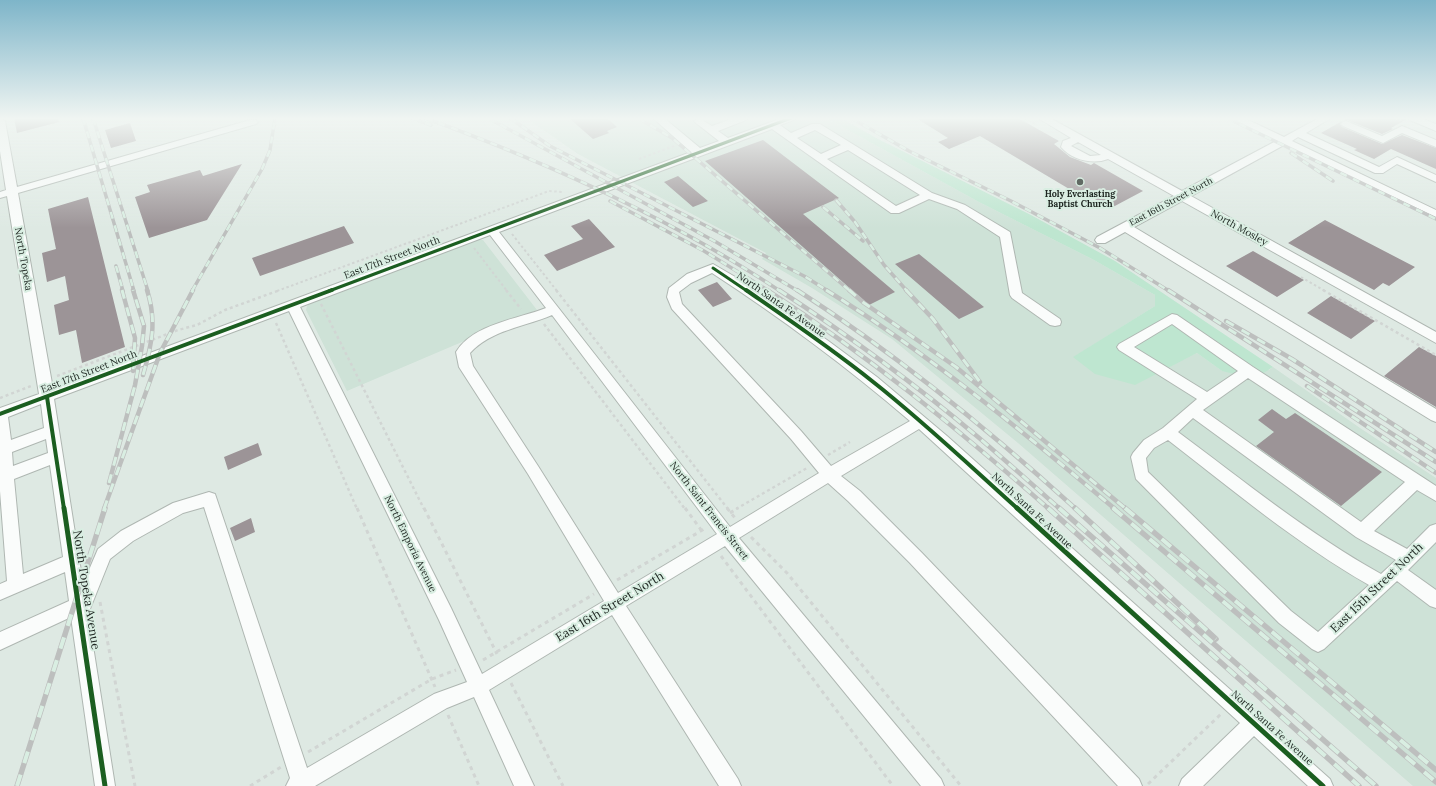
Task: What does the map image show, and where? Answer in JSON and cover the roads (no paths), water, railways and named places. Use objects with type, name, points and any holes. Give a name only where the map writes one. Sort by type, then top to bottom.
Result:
[{"type":"street","name":"North Topeka","points":[[6,155],[45,389]]},
{"type":"street","points":[[0,195],[139,155]]},
{"type":"street","name":"East 17th Street North","points":[[1,414],[45,389],[292,304],[694,155]]},
{"type":"street","points":[[815,155],[895,211],[928,195]]},
{"type":"street","points":[[820,158],[828,155]]},
{"type":"street","points":[[862,155],[928,195],[961,207],[1006,235],[1016,295],[1055,322]]},
{"type":"street","name":"North Mosley","points":[[1108,155],[1436,338]]},
{"type":"street","name":"East 16th Street North","points":[[1101,240],[1260,155]]},
{"type":"street","points":[[1313,155],[1436,214]]},
{"type":"street","points":[[1344,155],[1379,171],[1396,160],[1436,178]]},
{"type":"street","points":[[1126,227],[1436,416]]},
{"type":"street","name":"North Saint Francis Street","points":[[491,229],[554,309],[716,522],[720,541],[934,786]]},
{"type":"street","name":"North Santa Fe Avenue","points":[[829,475],[796,435],[694,328],[676,306],[673,291],[689,277],[713,268],[822,343],[872,381],[970,464],[1323,786]]},
{"type":"street","name":"North Emporia Avenue","points":[[292,304],[469,665],[524,786]]},
{"type":"street","points":[[554,309],[485,334],[473,341],[463,352],[466,367],[533,470],[615,604],[731,786]]},
{"type":"street","points":[[1207,399],[1124,347],[1172,318],[1248,371],[1436,494]]},
{"type":"street","points":[[1248,371],[1192,410],[1168,432],[1320,546],[1340,560],[1382,584]]},
{"type":"street","name":"North Topeka Avenue","points":[[45,389],[105,786]]},
{"type":"street","points":[[1192,410],[1362,532],[1409,559]]},
{"type":"street","points":[[1,414],[4,449],[3,477],[16,585]]},
{"type":"street","name":"East 16th Street North","points":[[300,785],[441,701],[479,686],[829,475],[920,422]]},
{"type":"street","points":[[4,449],[52,431]]},
{"type":"street","name":"East 15th Street North","points":[[1168,432],[1150,444],[1138,457],[1141,475],[1285,617],[1318,644],[1396,572],[1436,531]]},
{"type":"street","points":[[3,477],[56,456]]},
{"type":"street","points":[[829,475],[854,496],[916,558],[1132,786]]},
{"type":"street","points":[[1362,532],[1416,481]]},
{"type":"street","points":[[0,641],[79,610],[104,554],[128,536],[179,508],[209,499],[295,760],[300,785]]},
{"type":"street","points":[[0,592],[71,561]]},
{"type":"street","points":[[1396,572],[1436,600]]},
{"type":"street","points":[[1188,786],[1254,722]]},
{"type":"railway","points":[[94,155],[134,291]]},
{"type":"railway","points":[[105,155],[148,291]]},
{"type":"railway","points":[[192,291],[262,169],[268,155]]},
{"type":"railway","points":[[519,155],[563,173],[652,216],[738,264],[780,291]]},
{"type":"railway","points":[[555,155],[716,242],[798,291]]},
{"type":"railway","points":[[567,155],[804,276],[828,291]]},
{"type":"railway","points":[[691,155],[850,291]]},
{"type":"railway","points":[[917,155],[1011,201],[1100,248],[1169,291]]},
{"type":"railway","points":[[1294,155],[1333,181]]},
{"type":"railway","points":[[1303,155],[1436,219]]},
{"type":"railway","points":[[836,200],[855,222],[884,265],[907,291]]},
{"type":"railway","points":[[610,201],[704,251],[769,291]]},
{"type":"railway","points":[[823,207],[863,241]]},
{"type":"railway","points":[[116,266],[123,291]]},
{"type":"railway","points":[[122,290],[135,338],[133,371]]},
{"type":"railway","points":[[109,483],[135,385],[142,346],[144,326],[133,290]]},
{"type":"railway","points":[[143,375],[151,343],[153,322],[147,290]]},
{"type":"railway","points":[[104,509],[160,353],[193,290]]},
{"type":"railway","points":[[767,290],[805,315],[912,394],[981,450],[1049,509]]},
{"type":"railway","points":[[779,290],[856,342],[906,379],[978,437],[1060,509]]},
{"type":"railway","points":[[797,290],[870,340],[941,394],[1010,450],[1076,509]]},
{"type":"railway","points":[[826,290],[902,340],[974,394],[1115,509]]},
{"type":"railway","points":[[849,290],[864,303],[956,367],[1126,509]]},
{"type":"railway","points":[[906,290],[933,319],[980,382]]},
{"type":"railway","points":[[1168,290],[1436,462]]},
{"type":"railway","points":[[1226,321],[1292,359],[1436,452]]},
{"type":"railway","points":[[1307,386],[1436,473]]},
{"type":"railway","points":[[17,786],[105,508]]},
{"type":"railway","points":[[1048,508],[1359,786]]},
{"type":"railway","points":[[1059,508],[1376,786]]},
{"type":"railway","points":[[1075,508],[1216,639]]},
{"type":"railway","points":[[1113,508],[1436,782]]},
{"type":"railway","points":[[1125,508],[1436,770]]},
{"type":"place","name":"Holy Everlasting Baptist Church","points":[[1080,182]]}]
